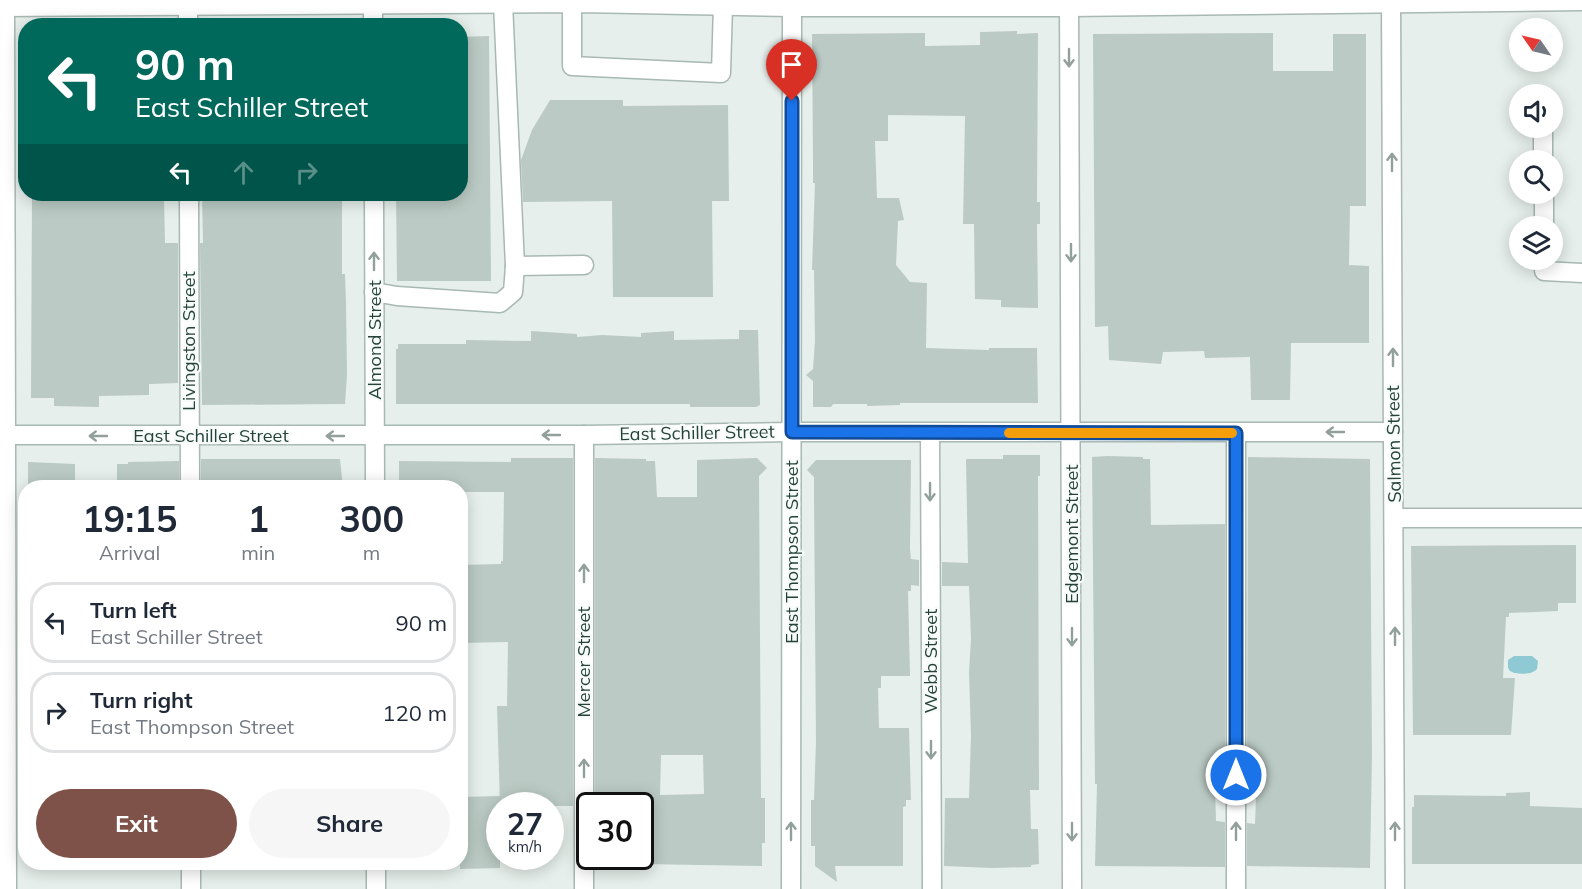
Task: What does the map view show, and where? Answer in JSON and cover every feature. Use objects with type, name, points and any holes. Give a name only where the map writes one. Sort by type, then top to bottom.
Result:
[{"type":"street","name":"Salmon Street","points":[[1391,1],[1395,889]]},
{"type":"street","points":[[7,889],[3,763],[3,5],[188,6],[373,2],[723,5],[1582,1]]},
{"type":"street","points":[[373,2],[373,18]]},
{"type":"street","points":[[578,2],[572,66],[721,73],[723,5]]},
{"type":"street","points":[[374,292],[397,296],[500,303],[513,292],[515,266],[503,3]]},
{"type":"street","name":"East Thompson Street","points":[[791,889],[792,3]]},
{"type":"street","name":"Edgemont Street","points":[[1069,4],[1072,889]]},
{"type":"street","points":[[188,6],[188,18]]},
{"type":"street","name":"Livingston Street","points":[[189,201],[190,480]]},
{"type":"street","name":"Almond Street","points":[[374,201],[375,480]]},
{"type":"street","points":[[515,266],[584,265]]},
{"type":"street","points":[[1544,270],[1582,273]]},
{"type":"street","name":"East Schiller Street","points":[[3,435],[1393,432]]},
{"type":"street","name":"Webb Street","points":[[930,433],[932,889]]},
{"type":"street","points":[[1236,433],[1236,889]]},
{"type":"street","name":"Mercer Street","points":[[584,435],[584,889]]},
{"type":"street","points":[[1395,518],[1582,518]]},
{"type":"street","points":[[191,870],[191,889]]},
{"type":"street","points":[[376,870],[376,889]]},
{"type":"water","points":[[1514,656],[1532,656],[1538,661],[1537,669],[1524,674],[1510,671],[1508,660]]},
{"type":"building","points":[[1017,31],[1017,34],[1038,33],[1037,202],[1040,202],[1040,224],[1037,224],[1038,308],[1001,307],[1001,300],[975,299],[974,224],[963,224],[965,116],[888,115],[888,141],[875,141],[877,198],[899,198],[904,220],[898,221],[896,265],[910,282],[927,283],[926,348],[989,350],[989,348],[1037,348],[1038,403],[900,403],[900,405],[867,406],[867,404],[833,404],[831,407],[813,407],[813,381],[806,375],[813,369],[815,341],[814,270],[812,270],[815,183],[813,183],[812,34],[925,33],[925,46],[980,45],[980,32]]},
{"type":"building","points":[[1273,33],[1273,71],[1333,71],[1333,34],[1366,34],[1366,206],[1350,206],[1349,265],[1369,266],[1369,343],[1291,343],[1290,400],[1251,400],[1250,357],[1205,358],[1204,351],[1163,352],[1161,364],[1109,360],[1108,326],[1095,327],[1093,34]]},
{"type":"building","points":[[489,36],[491,281],[397,281],[396,201],[468,201],[468,37]]},
{"type":"building","points":[[550,100],[623,100],[623,106],[728,105],[729,201],[712,201],[713,297],[613,297],[612,201],[523,202],[521,160],[532,130]]},
{"type":"building","points":[[32,201],[164,201],[165,243],[178,243],[178,383],[149,384],[149,395],[99,396],[99,407],[54,406],[54,398],[31,398]]},
{"type":"building","points":[[202,201],[342,201],[342,274],[345,274],[346,303],[345,404],[202,405],[200,243],[203,243]]},
{"type":"building","points":[[739,330],[758,330],[760,405],[756,407],[690,407],[690,404],[396,404],[396,349],[398,349],[398,344],[466,344],[466,340],[531,341],[531,331],[577,334],[577,337],[602,335],[641,337],[641,333],[674,331],[674,340],[739,339]]},
{"type":"building","points":[[1003,455],[1040,455],[1040,476],[1038,476],[1039,790],[1030,790],[1031,829],[1038,829],[1039,864],[1031,865],[1031,867],[992,868],[944,866],[945,798],[969,798],[971,639],[969,586],[942,586],[942,562],[968,563],[966,459],[1003,459]]},
{"type":"building","points":[[1092,457],[1150,459],[1151,525],[1225,524],[1225,770],[1215,786],[1216,821],[1225,822],[1225,867],[1095,866],[1097,784],[1095,784]]},
{"type":"building","points":[[1248,457],[1370,459],[1372,754],[1370,868],[1247,866],[1247,823],[1255,824],[1257,770],[1247,770]]},
{"type":"building","points":[[511,458],[573,458],[573,806],[564,806],[564,792],[500,792],[497,706],[507,706],[508,642],[468,643],[468,565],[501,564],[503,561],[504,492],[468,492],[468,480],[399,480],[399,461],[511,462]]},
{"type":"building","points":[[595,458],[655,461],[657,497],[697,497],[697,460],[757,458],[767,468],[759,476],[761,798],[765,798],[765,843],[762,843],[762,866],[654,864],[654,792],[595,792]],"holes":[[[661,755],[703,755],[704,794],[660,795]]]},
{"type":"building","points":[[201,459],[340,459],[342,480],[201,480]]},
{"type":"building","points":[[816,460],[911,460],[910,549],[911,559],[919,560],[919,586],[911,585],[911,591],[908,591],[910,676],[881,676],[881,688],[878,688],[879,728],[909,728],[911,800],[906,800],[906,806],[903,807],[903,866],[835,866],[837,882],[815,866],[815,846],[811,846],[811,800],[814,800],[816,741],[814,477],[807,470]]},
{"type":"building","points":[[179,461],[179,480],[117,480],[117,464],[128,464],[128,462]]},
{"type":"building","points":[[28,462],[75,464],[75,480],[28,480]]},
{"type":"building","points":[[1576,545],[1576,603],[1558,603],[1558,611],[1509,613],[1509,617],[1506,617],[1503,678],[1515,678],[1511,735],[1413,735],[1411,546]]},
{"type":"building","points":[[1530,792],[1530,806],[1582,808],[1582,864],[1412,864],[1414,795],[1506,796],[1506,793]]},
{"type":"building","points":[[486,796],[486,868],[468,869],[468,797]]},
{"type":"slow traffic","points":[[1009,433],[1232,433]]},
{"type":"route","points":[[792,101],[792,432],[1236,433],[1236,775]]}]
